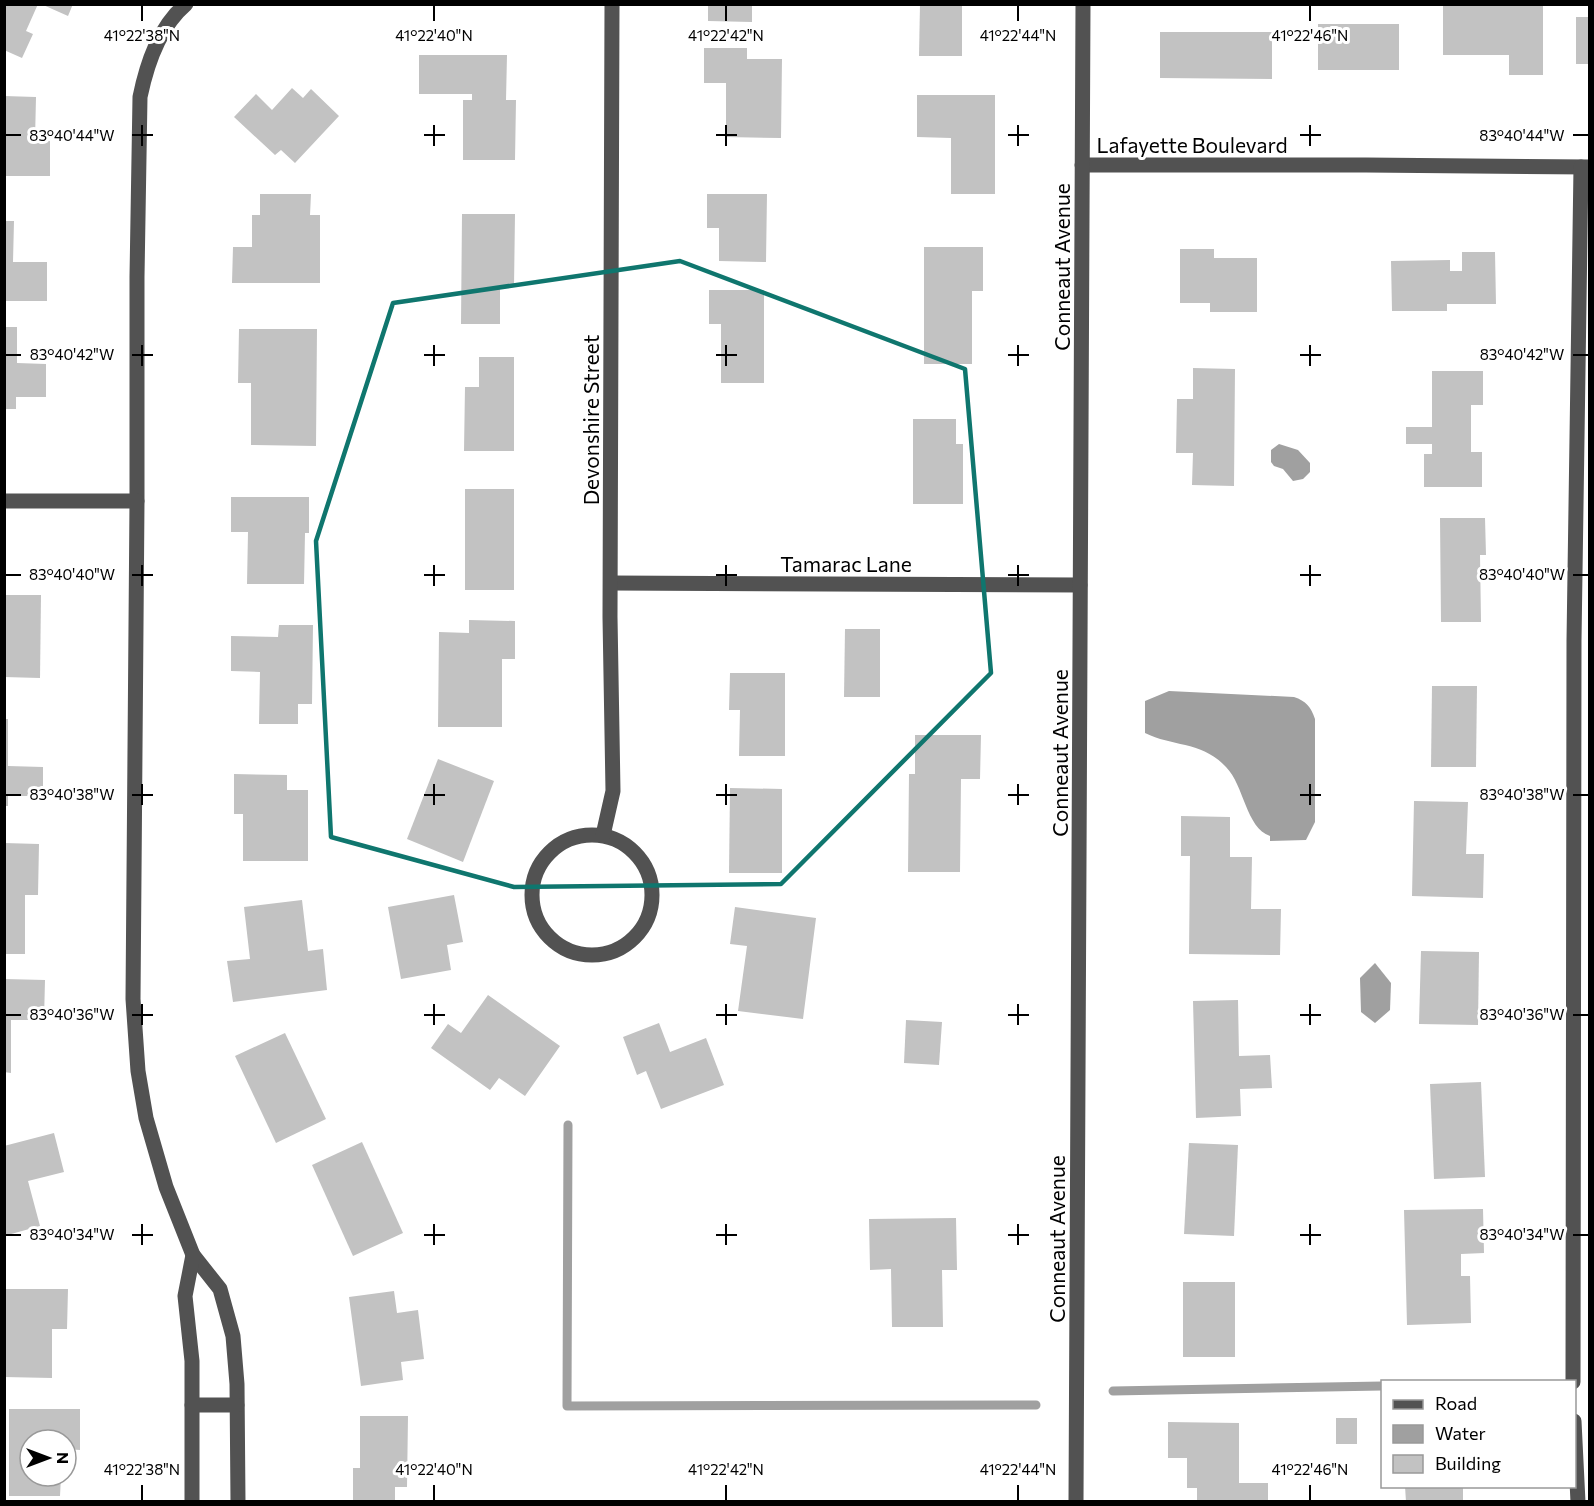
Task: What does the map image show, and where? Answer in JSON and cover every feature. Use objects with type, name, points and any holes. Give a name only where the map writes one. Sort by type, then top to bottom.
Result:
[{"type":"street","points":[[186,4],[166,27],[154,48],[145,72],[140,97],[136,277],[137,501],[133,999],[138,1071],[146,1118],[166,1187],[193,1255],[220,1289],[233,1336],[237,1405],[238,1502]]},
{"type":"street","name":"Devonshire Street","points":[[603,836],[613,791],[612,4]]},
{"type":"street","name":"Conneaut Avenue","points":[[1076,1502],[1083,4]]},
{"type":"street","name":"Lafayette Boulevard","points":[[1082,165],[1585,167]]},
{"type":"street","points":[[1573,1380],[1574,641],[1585,167]]},
{"type":"street","points":[[4,501],[137,501]]},
{"type":"street","name":"Tamarac Lane","points":[[611,583],[1080,585]]},
{"type":"street","points":[[584,835],[603,836],[623,843],[638,856],[648,873],[652,894],[649,914],[640,932],[625,946],[607,954],[586,956],[567,951],[551,940],[538,925],[532,906],[532,887],[537,868],[549,852],[565,841],[584,835]]},
{"type":"street","points":[[192,1502],[192,1361],[185,1296],[193,1255]]},
{"type":"street","points":[[192,1405],[237,1405]]},
{"type":"street","points":[[1576,1448],[1578,1502]]},
{"type":"highlighted area","points":[[680,261],[965,369],[991,673],[781,884],[514,887],[331,837],[316,541],[393,303]]},
{"type":"water","points":[[1279,444],[1298,450],[1310,463],[1310,472],[1303,479],[1293,481],[1283,469],[1274,466],[1271,462],[1271,450]]},
{"type":"water","points":[[1169,691],[1294,697],[1308,705],[1315,719],[1315,822],[1306,840],[1270,841],[1270,836],[1262,831],[1250,815],[1232,775],[1217,759],[1197,749],[1145,733],[1145,701]]},
{"type":"water","points":[[1375,963],[1391,983],[1390,1010],[1375,1023],[1361,1012],[1360,978]]},
{"type":"building","points":[[4,4],[38,4],[26,31],[33,34],[22,58],[4,50]]},
{"type":"building","points":[[41,4],[73,4],[68,16]]},
{"type":"building","points":[[708,4],[752,4],[752,22],[708,21]]},
{"type":"building","points":[[920,4],[962,4],[962,56],[919,56]]},
{"type":"building","points":[[1443,4],[1543,4],[1543,75],[1509,75],[1509,55],[1443,55]]},
{"type":"building","points":[[1576,17],[1590,17],[1590,64],[1576,64]]},
{"type":"building","points":[[1318,24],[1399,24],[1399,70],[1318,70]]},
{"type":"building","points":[[1160,32],[1272,32],[1272,79],[1160,78]]},
{"type":"building","points":[[704,48],[747,48],[747,59],[782,59],[781,138],[726,137],[726,83],[704,83]]},
{"type":"building","points":[[419,55],[507,55],[506,100],[516,100],[515,160],[463,160],[463,100],[472,100],[472,94],[419,94]]},
{"type":"building","points":[[292,88],[303,98],[311,89],[339,116],[295,163],[281,150],[275,155],[234,117],[256,94],[272,110]]},
{"type":"building","points":[[917,95],[995,95],[995,194],[951,194],[951,138],[917,137]]},
{"type":"building","points":[[4,96],[36,97],[35,140],[50,141],[50,176],[4,176]]},
{"type":"building","points":[[260,194],[311,194],[310,215],[320,215],[320,283],[232,283],[233,247],[252,247],[252,215],[260,215]]},
{"type":"building","points":[[707,194],[767,194],[766,262],[719,261],[719,228],[707,228]]},
{"type":"building","points":[[462,214],[515,214],[514,287],[500,287],[500,324],[461,324]]},
{"type":"building","points":[[5,221],[14,221],[13,262],[47,262],[47,301],[5,301]]},
{"type":"building","points":[[924,247],[983,247],[983,291],[972,291],[972,364],[924,364]]},
{"type":"building","points":[[1180,249],[1214,249],[1214,258],[1257,258],[1257,312],[1210,312],[1210,303],[1180,303]]},
{"type":"building","points":[[1462,252],[1495,252],[1496,304],[1447,304],[1447,311],[1392,311],[1391,261],[1450,260],[1450,271],[1462,271]]},
{"type":"building","points":[[709,290],[764,290],[764,383],[721,383],[721,324],[709,324]]},
{"type":"building","points":[[5,327],[17,327],[17,363],[46,364],[46,397],[16,397],[16,409],[5,409]]},
{"type":"building","points":[[239,329],[317,329],[316,446],[251,445],[251,383],[238,383]]},
{"type":"building","points":[[479,357],[514,357],[514,451],[464,451],[465,387],[479,387]]},
{"type":"building","points":[[1193,368],[1235,369],[1234,486],[1192,485],[1193,453],[1176,453],[1177,399],[1193,399]]},
{"type":"building","points":[[1432,371],[1483,371],[1483,405],[1471,405],[1471,452],[1482,452],[1482,487],[1424,487],[1424,454],[1432,454],[1432,444],[1406,444],[1406,427],[1432,427]]},
{"type":"building","points":[[913,419],[956,419],[956,444],[963,444],[963,504],[913,504]]},
{"type":"building","points":[[465,489],[514,489],[514,590],[465,590]]},
{"type":"building","points":[[231,497],[309,497],[309,533],[305,533],[304,584],[247,584],[248,532],[231,532]]},
{"type":"building","points":[[1440,518],[1485,518],[1486,555],[1480,555],[1481,622],[1441,622]]},
{"type":"building","points":[[4,595],[41,595],[40,678],[4,677]]},
{"type":"building","points":[[469,620],[515,621],[515,659],[502,659],[502,727],[438,727],[439,632],[469,633]]},
{"type":"building","points":[[279,625],[313,625],[312,704],[298,704],[298,724],[259,724],[260,672],[231,671],[231,636],[278,637]]},
{"type":"building","points":[[845,629],[880,629],[880,697],[844,697]]},
{"type":"building","points":[[730,673],[785,673],[785,756],[739,756],[740,710],[729,710]]},
{"type":"building","points":[[1432,686],[1477,686],[1476,767],[1431,767]]},
{"type":"building","points":[[4,719],[8,719],[8,766],[43,767],[43,796],[8,796],[8,806],[4,806]]},
{"type":"building","points":[[915,735],[981,735],[980,779],[961,779],[960,872],[908,872],[909,774],[915,774]]},
{"type":"building","points":[[438,759],[494,781],[463,862],[407,839]]},
{"type":"building","points":[[234,774],[287,775],[287,790],[308,790],[308,861],[243,861],[243,814],[234,814]]},
{"type":"building","points":[[730,788],[782,789],[782,873],[729,873]]},
{"type":"building","points":[[1414,801],[1468,802],[1466,854],[1484,854],[1483,898],[1412,896]]},
{"type":"building","points":[[1181,816],[1230,817],[1230,857],[1252,857],[1251,909],[1281,909],[1280,955],[1189,954],[1190,856],[1181,856]]},
{"type":"building","points":[[4,843],[39,844],[38,895],[25,895],[25,954],[4,954]]},
{"type":"building","points":[[454,895],[463,942],[447,945],[451,970],[401,979],[388,907]]},
{"type":"building","points":[[302,900],[308,951],[323,949],[327,990],[233,1002],[227,961],[250,959],[244,907]]},
{"type":"building","points":[[735,907],[816,918],[803,1019],[738,1011],[747,946],[730,944]]},
{"type":"building","points":[[1421,951],[1479,952],[1478,1025],[1419,1024]]},
{"type":"building","points":[[4,979],[45,980],[44,1020],[11,1020],[11,1073],[4,1072]]},
{"type":"building","points":[[488,995],[560,1046],[525,1096],[499,1078],[490,1090],[431,1048],[448,1024],[461,1033]]},
{"type":"building","points":[[1238,1000],[1239,1056],[1270,1055],[1272,1088],[1240,1089],[1241,1116],[1196,1118],[1193,1001]]},
{"type":"building","points":[[906,1020],[942,1022],[939,1065],[904,1063]]},
{"type":"building","points":[[659,1023],[670,1052],[706,1038],[724,1085],[661,1109],[646,1071],[637,1075],[623,1037]]},
{"type":"building","points":[[285,1033],[326,1119],[276,1143],[235,1056]]},
{"type":"building","points":[[1481,1082],[1485,1177],[1434,1179],[1430,1084]]},
{"type":"building","points":[[54,1133],[64,1172],[28,1181],[40,1226],[4,1236],[4,1146]]},
{"type":"building","points":[[362,1142],[403,1233],[353,1256],[312,1165]]},
{"type":"building","points":[[1189,1143],[1238,1145],[1234,1236],[1184,1234]]},
{"type":"building","points":[[1483,1209],[1484,1253],[1461,1254],[1461,1276],[1470,1276],[1471,1323],[1407,1325],[1404,1210]]},
{"type":"building","points":[[956,1218],[957,1270],[942,1270],[943,1327],[892,1327],[891,1269],[870,1270],[869,1219]]},
{"type":"building","points":[[1183,1282],[1235,1282],[1235,1357],[1183,1357]]},
{"type":"building","points":[[4,1289],[68,1289],[67,1329],[52,1329],[52,1378],[4,1377]]},
{"type":"building","points":[[394,1291],[397,1313],[418,1310],[424,1359],[401,1362],[403,1380],[361,1386],[349,1297]]},
{"type":"building","points":[[9,1409],[80,1409],[80,1450],[78,1450],[78,1428],[18,1428],[18,1488],[60,1488],[60,1496],[9,1496]]},
{"type":"building","points":[[360,1416],[408,1416],[407,1487],[395,1487],[395,1502],[353,1502],[353,1468],[360,1468]]},
{"type":"building","points":[[1336,1418],[1357,1418],[1357,1444],[1336,1444]]},
{"type":"building","points":[[1168,1422],[1239,1423],[1239,1483],[1268,1483],[1268,1502],[1197,1502],[1197,1488],[1187,1488],[1187,1458],[1168,1458]]},
{"type":"building","points":[[1405,1488],[1463,1488],[1463,1502],[1406,1502]]},
{"type":"waterway","points":[[568,1125],[567,1406],[1036,1405]]},
{"type":"waterway","points":[[1113,1391],[1381,1386]]}]
